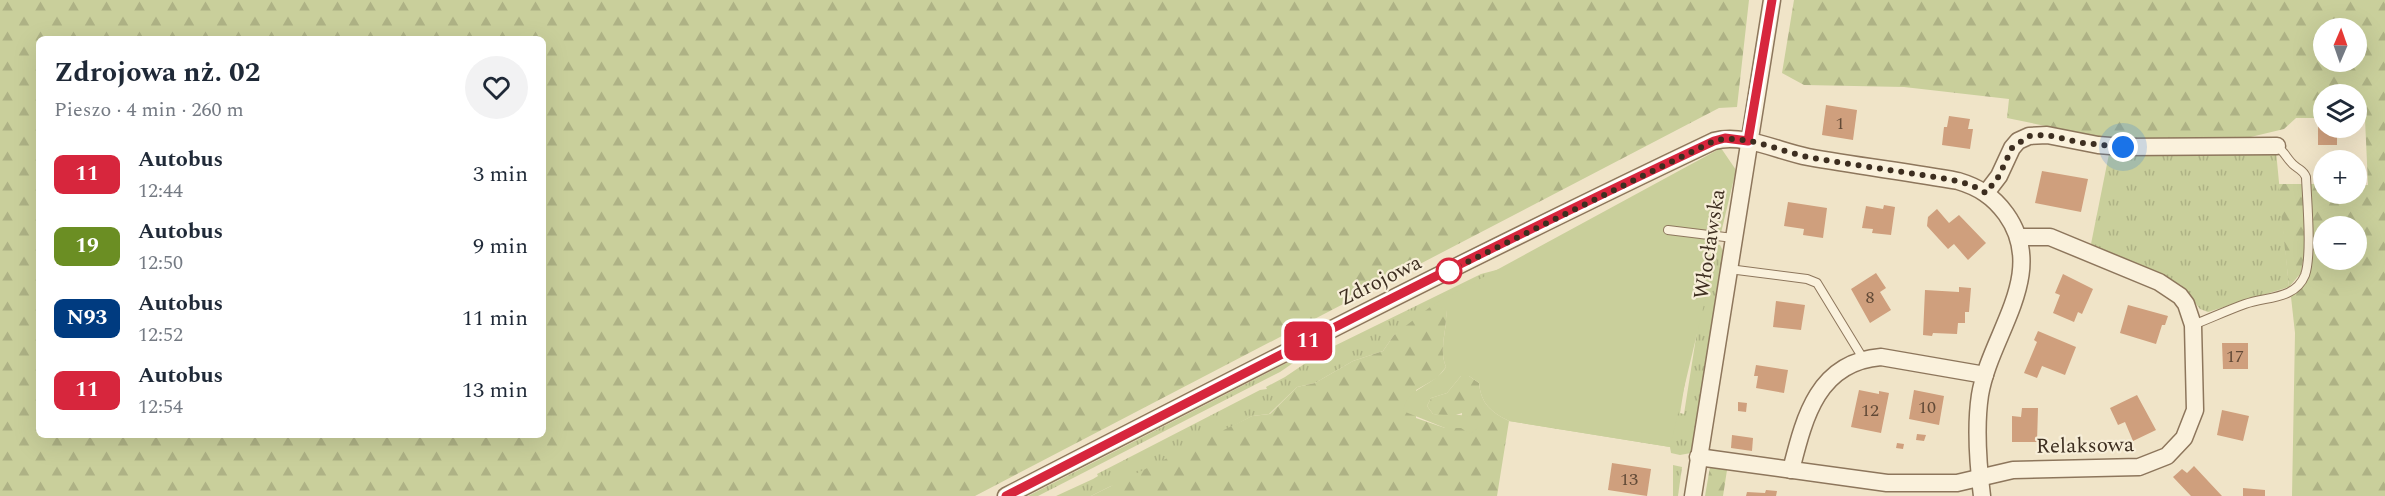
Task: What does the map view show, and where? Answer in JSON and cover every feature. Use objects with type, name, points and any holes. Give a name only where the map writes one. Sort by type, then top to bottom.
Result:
[{"type":"street","name":"Włocławska","points":[[1693,496],[1772,0]]},
{"type":"street","points":[[1986,193],[1999,176],[2012,148],[2022,139],[2033,135],[2047,135],[2091,144],[2123,147],[2277,146]]},
{"type":"street","name":"Zdrojowa","points":[[1006,496],[1269,361],[1714,141],[1725,138],[1748,141]]},
{"type":"street","points":[[1748,141],[1807,157],[1958,181],[1986,193],[2004,211],[2019,237],[2023,260],[2019,286],[1985,375],[1980,396],[1978,420],[1982,496]]},
{"type":"street","name":"Relaksowa","points":[[1698,457],[1887,483],[1957,483],[1999,472],[2027,469],[2139,467],[2167,456],[2184,438],[2194,416],[2193,326],[2190,311],[2180,296],[2159,282],[2050,237],[2019,237]]},
{"type":"street","points":[[1791,470],[1803,422],[1818,393],[1832,377],[1864,360],[1887,357],[1985,375]]},
{"type":"lane","points":[[2193,326],[2246,303],[2289,292],[2299,285],[2305,274],[2309,257],[2306,177],[2304,172],[2295,166],[2285,152],[2277,146]]},
{"type":"lane","points":[[1668,230],[1733,238]]},
{"type":"lane","points":[[1728,269],[1807,279],[1816,283],[1864,360]]},
{"type":"green space","points":[[0,0],[1749,0],[1737,107],[1719,108],[975,496],[0,496]]},
{"type":"green space","points":[[1794,0],[2385,0],[2385,496],[2292,496],[2295,333],[2291,297],[2308,276],[2313,249],[2305,248],[2301,273],[2289,287],[2278,184],[2313,184],[2313,204],[2367,204],[2367,84],[2313,84],[2313,118],[2296,118],[2284,129],[2234,141],[2109,139],[2007,118],[2009,99],[1904,87],[1804,85],[1782,73]]},
{"type":"green space","points":[[1721,148],[1736,170],[1670,447],[1509,421],[1488,406],[1482,397],[1479,383],[1469,376],[1461,376],[1447,393],[1431,398],[1427,406],[1433,414],[1475,418],[1478,428],[1470,434],[1461,428],[1445,428],[1403,411],[1410,397],[1435,379],[1446,367],[1443,346],[1446,310],[1434,304]]},
{"type":"green space","points":[[2276,151],[2289,287],[2208,312],[2200,309],[2181,285],[2091,244],[2109,154]]},
{"type":"green space","points":[[1711,242],[1720,245],[1724,253],[1691,453],[1680,455],[1671,453],[1670,447],[1509,421],[1689,358],[1680,413],[1684,414]]},
{"type":"green space","points":[[1519,264],[1394,335],[1383,351],[1353,361],[1315,383],[1297,387],[1269,414],[1252,416],[1123,485],[1111,486],[1091,496],[1056,496],[1093,479],[1098,476],[1097,474],[1260,390],[1267,389],[1266,387],[1322,352],[1481,274]]},
{"type":"green space","points":[[1434,304],[1446,309],[1443,353],[1446,367],[1437,378],[1416,390],[1416,418],[1445,428],[1461,428],[1462,413],[1450,417],[1433,414],[1427,406],[1431,398],[1447,393],[1461,376],[1469,376],[1479,383],[1482,397],[1488,406],[1509,421],[1497,496],[1091,496],[1252,416],[1270,414],[1297,387],[1315,383],[1353,361],[1383,351],[1394,335]]},
{"type":"green space","points":[[1312,350],[1280,372],[1038,496],[1028,496]]},
{"type":"green space","points":[[1673,465],[1682,467],[1678,496],[1673,496]]},
{"type":"green space","points":[[1710,467],[1727,470],[1723,496],[1705,496]]},
{"type":"building","points":[[1826,105],[1857,110],[1853,140],[1822,135]]},
{"type":"building","points":[[1949,116],[1970,119],[1968,129],[1973,129],[1970,149],[1942,145],[1944,127],[1947,127]]},
{"type":"building","points":[[2318,138],[2337,138],[2337,145],[2318,145]]},
{"type":"building","points":[[2042,171],[2088,179],[2081,212],[2035,203]]},
{"type":"building","points":[[1788,202],[1827,208],[1823,238],[1803,235],[1804,229],[1784,226]]},
{"type":"building","points":[[1884,205],[1895,207],[1891,235],[1872,233],[1873,229],[1862,228],[1866,206],[1883,209]]},
{"type":"building","points":[[1937,209],[1949,223],[1959,215],[1986,243],[1968,260],[1954,244],[1948,249],[1927,226],[1928,217]]},
{"type":"building","points":[[1876,273],[1886,288],[1880,292],[1891,310],[1870,323],[1851,289]]},
{"type":"building","points":[[2063,274],[2093,289],[2082,314],[2078,312],[2074,322],[2053,313],[2060,295],[2055,293]]},
{"type":"building","points":[[1959,287],[1971,288],[1969,312],[1965,312],[1965,323],[1958,323],[1957,334],[1923,335],[1925,290],[1959,292]]},
{"type":"building","points":[[1776,301],[1805,305],[1801,330],[1773,327]]},
{"type":"building","points":[[2128,305],[2168,316],[2165,325],[2162,325],[2156,344],[2120,333]]},
{"type":"building","points":[[2038,331],[2076,347],[2065,375],[2042,366],[2037,378],[2024,373],[2037,342],[2034,340]]},
{"type":"building","points":[[2222,343],[2248,343],[2248,369],[2223,369]]},
{"type":"building","points":[[1756,365],[1788,370],[1784,393],[1756,388],[1758,376],[1754,376]]},
{"type":"building","points":[[1859,390],[1879,394],[1879,391],[1889,393],[1881,433],[1851,427]]},
{"type":"building","points":[[1914,390],[1944,396],[1939,425],[1909,419]]},
{"type":"building","points":[[2137,395],[2156,430],[2133,441],[2125,422],[2118,425],[2110,408]]},
{"type":"building","points":[[1738,402],[1747,403],[1746,412],[1738,411]]},
{"type":"building","points":[[2022,408],[2038,408],[2037,442],[2012,442],[2012,416],[2021,417]]},
{"type":"building","points":[[2222,410],[2249,416],[2243,441],[2217,435]]},
{"type":"building","points":[[1917,434],[1926,435],[1924,441],[1916,440]]},
{"type":"building","points":[[1732,435],[1753,438],[1752,451],[1731,448]]},
{"type":"building","points":[[1897,443],[1904,444],[1903,449],[1896,448]]},
{"type":"building","points":[[1612,463],[1651,469],[1647,496],[1608,490]]},
{"type":"building","points":[[2194,466],[2222,496],[2191,496],[2173,477],[2182,469],[2187,473]]},
{"type":"building","points":[[2243,488],[2265,490],[2265,496],[2243,496]]},
{"type":"building","points":[[1766,490],[1777,491],[1776,496],[1746,496],[1747,492],[1765,493]]},
{"type":"bus line","name":"11","points":[[1006,496],[1269,361],[1714,141],[1725,138],[1748,141],[1772,0]]},
{"type":"route","points":[[1449,271],[1618,187],[1714,141],[1725,138],[1748,141],[1807,157],[1958,181],[1979,188],[1986,193],[1999,176],[2012,148],[2018,141],[2029,136],[2047,135],[2083,143],[2123,147]]}]
